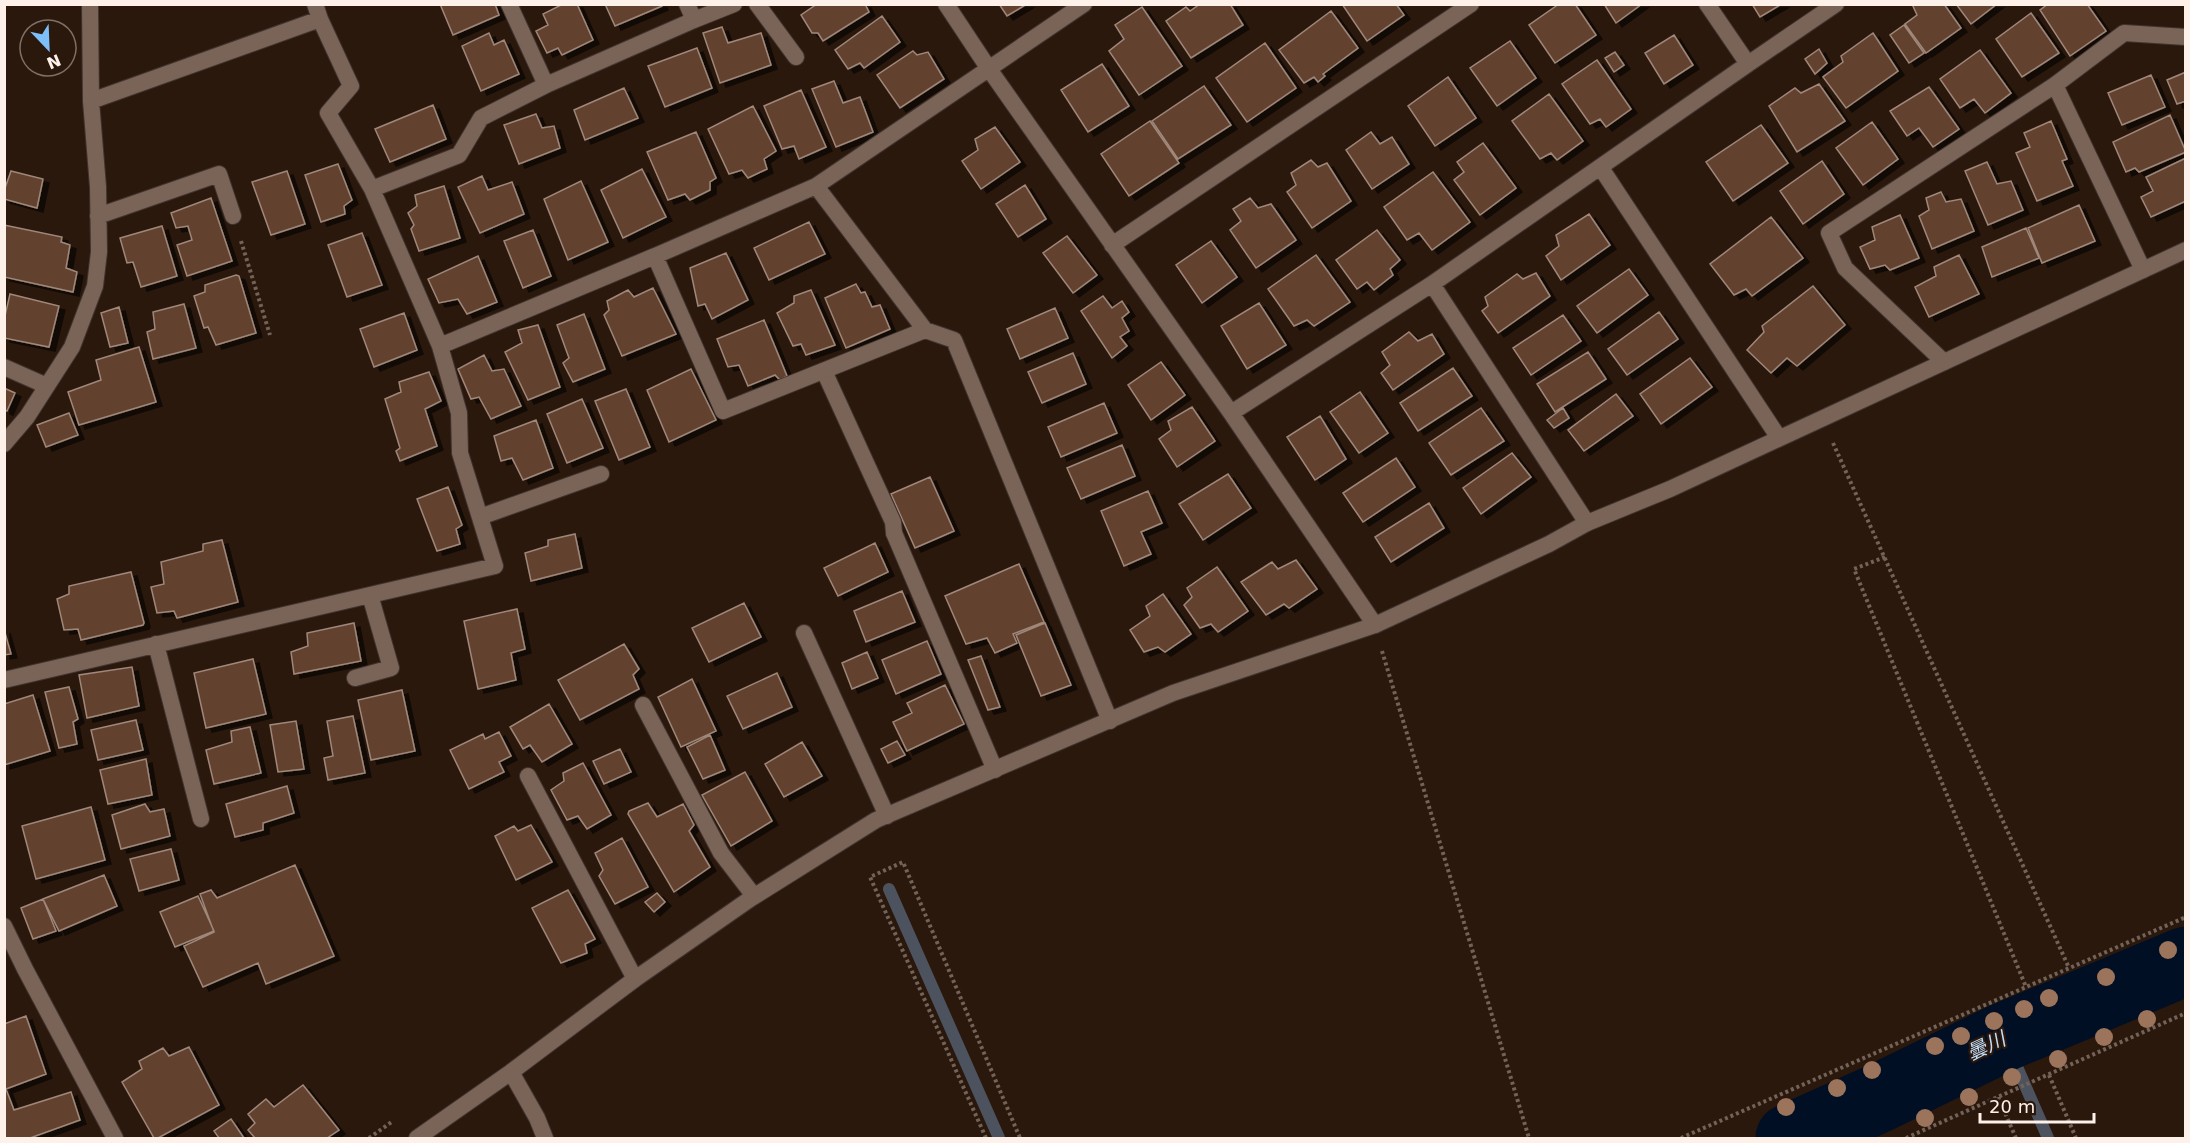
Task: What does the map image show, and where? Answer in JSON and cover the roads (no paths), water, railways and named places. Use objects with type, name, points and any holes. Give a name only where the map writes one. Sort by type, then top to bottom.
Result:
[{"type":"street","points":[[4,444],[27,417],[72,347],[95,286],[99,252],[91,100],[90,4]]},
{"type":"street","points":[[509,4],[546,85]]},
{"type":"street","points":[[687,4],[694,20]]},
{"type":"street","points":[[372,189],[459,155],[481,118],[546,85],[735,4]]},
{"type":"street","points":[[757,4],[796,57]]},
{"type":"street","points":[[946,4],[989,69],[1231,413],[1375,625]]},
{"type":"street","points":[[440,346],[816,186],[1084,4]]},
{"type":"street","points":[[1112,245],[1471,4]]},
{"type":"street","points":[[1707,4],[1748,64]]},
{"type":"street","points":[[1231,413],[1432,284],[1836,4]]},
{"type":"street","points":[[4,680],[495,566],[460,453],[459,413],[440,346],[372,189],[328,113],[351,86],[317,12],[91,100]]},
{"type":"street","points":[[1944,362],[1845,268],[1829,233],[2055,85],[2124,33],[2186,37]]},
{"type":"street","points":[[2055,85],[2144,270]]},
{"type":"street","points":[[1601,168],[1779,438]]},
{"type":"street","points":[[98,216],[219,174],[233,216]]},
{"type":"street","points":[[816,186],[925,330],[954,340],[1110,721]]},
{"type":"street","points":[[417,1138],[511,1072],[635,979],[754,896],[876,820],[1173,693],[1375,625],[1549,544],[1587,523],[1670,489],[2186,250]]},
{"type":"street","points":[[655,256],[723,411],[925,330]]},
{"type":"street","points":[[1432,284],[1587,523]]},
{"type":"street","points":[[4,367],[47,386]]},
{"type":"street","points":[[824,371],[892,522],[894,533],[995,770]]},
{"type":"street","points":[[480,517],[601,474]]},
{"type":"street","points":[[355,678],[391,668],[370,595]]},
{"type":"street","points":[[804,633],[887,816]]},
{"type":"street","points":[[156,644],[201,819]]},
{"type":"street","points":[[643,705],[722,853],[754,896]]},
{"type":"street","points":[[528,776],[635,979]]},
{"type":"street","points":[[4,926],[115,1138]]},
{"type":"street","points":[[511,1072],[537,1118],[545,1138]]},
{"type":"waterway","points":[[889,889],[999,1138]]},
{"type":"waterway","name":"曇川","points":[[1790,1138],[1877,1099],[2004,1037],[2186,961]]},
{"type":"waterway","points":[[2004,1037],[2048,1138]]}]
